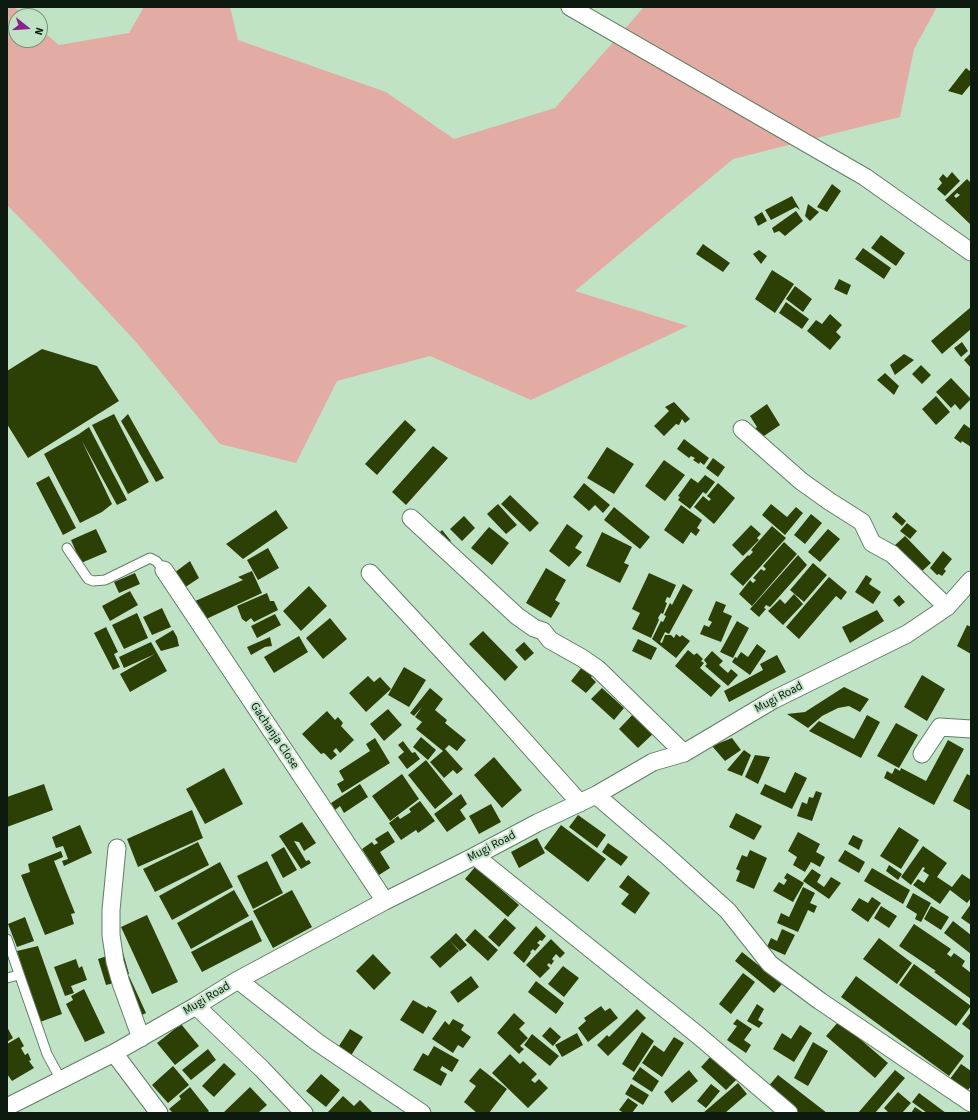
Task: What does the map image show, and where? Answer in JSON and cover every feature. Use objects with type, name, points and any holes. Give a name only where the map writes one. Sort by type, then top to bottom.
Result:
[{"type":"street","points":[[570,7],[864,176],[971,252]]},
{"type":"street","points":[[742,429],[802,481],[829,501],[862,522],[872,543],[892,554],[947,607]]},
{"type":"street","points":[[411,518],[517,616],[534,628],[542,631],[550,640],[598,669],[684,753]]},
{"type":"street","name":"Gachanja Close","points":[[164,570],[385,901]]},
{"type":"street","points":[[370,573],[480,691],[580,803]]},
{"type":"street","name":"Mugi Road","points":[[7,1107],[114,1053],[238,980],[385,901],[596,795],[653,762],[684,753],[773,700],[908,634],[947,607],[971,580]]},
{"type":"street","points":[[922,754],[940,727],[971,729]]},
{"type":"street","points":[[596,795],[728,910],[770,964],[820,1001],[971,1103]]},
{"type":"street","points":[[117,848],[111,910],[111,935],[115,962],[141,1038]]},
{"type":"street","points":[[475,856],[699,1036],[788,1113]]},
{"type":"street","points":[[238,980],[317,1042],[422,1113]]},
{"type":"street","points":[[196,1006],[262,1069],[304,1113]]},
{"type":"street","points":[[114,1053],[159,1113]]},
{"type":"lane","points":[[67,548],[88,579],[93,581],[105,580],[150,558],[156,561],[164,570]]},
{"type":"lane","points":[[7,939],[47,1054],[61,1080]]},
{"type":"lane","points":[[7,978],[19,975]]},
{"type":"shaded area","points":[[7,7],[15,8],[8,8],[8,48],[48,48],[48,36],[59,45],[129,33],[144,7],[230,7],[238,40],[386,92],[454,139],[555,108],[644,7],[937,7],[914,49],[900,117],[733,159],[575,291],[688,326],[531,400],[430,356],[337,381],[296,463],[220,444],[136,342],[7,205]]},
{"type":"building","points":[[966,68],[971,72],[971,84],[962,95],[948,91]]},
{"type":"building","points":[[952,172],[960,181],[945,196],[937,189],[942,183],[939,179],[943,174],[947,178]]},
{"type":"building","points":[[967,179],[971,183],[971,225],[945,200]],"holes":[[[957,193],[960,195],[956,198],[954,196]]]},
{"type":"building","points":[[832,184],[841,191],[827,212],[817,207]]},
{"type":"building","points":[[792,196],[800,210],[796,207],[771,220],[765,210]]},
{"type":"building","points":[[808,204],[819,212],[810,221],[805,216]]},
{"type":"building","points":[[796,211],[803,221],[785,236],[779,231],[774,233],[772,228]]},
{"type":"building","points":[[762,212],[767,221],[758,226],[754,217]]},
{"type":"building","points":[[881,235],[905,253],[896,266],[871,248]]},
{"type":"building","points":[[703,244],[730,263],[723,272],[696,254]]},
{"type":"building","points":[[863,248],[891,268],[884,279],[855,259]]},
{"type":"building","points":[[759,250],[767,256],[761,264],[753,254]]},
{"type":"building","points":[[772,270],[794,284],[775,313],[755,299]]},
{"type":"building","points":[[839,279],[851,285],[847,295],[834,289]]},
{"type":"building","points":[[795,286],[812,299],[803,312],[786,299]]},
{"type":"building","points":[[786,302],[809,319],[802,329],[779,313]]},
{"type":"building","points":[[971,307],[971,329],[942,354],[931,341]]},
{"type":"building","points":[[830,314],[842,325],[836,332],[841,337],[830,350],[807,331],[816,320],[822,324]]},
{"type":"building","points":[[962,342],[968,351],[961,357],[954,348]]},
{"type":"building","points":[[42,349],[97,366],[119,401],[28,458],[7,424],[7,371]]},
{"type":"building","points":[[971,353],[971,368],[964,360]]},
{"type":"building","points":[[904,354],[914,360],[895,375],[890,365]]},
{"type":"building","points":[[921,365],[931,375],[922,384],[912,374]]},
{"type":"building","points":[[885,373],[899,386],[894,395],[877,380]]},
{"type":"building","points":[[951,378],[971,399],[960,410],[955,404],[951,408],[936,392]]},
{"type":"building","points":[[936,396],[950,412],[936,425],[922,409]]},
{"type":"building","points":[[674,402],[690,419],[685,423],[682,419],[679,425],[676,424],[664,436],[654,426],[669,411],[665,407]]},
{"type":"building","points":[[767,404],[780,425],[761,438],[753,431],[757,427],[750,416]]},
{"type":"building","points":[[114,414],[149,482],[128,494],[92,425]]},
{"type":"building","points":[[128,414],[164,478],[156,482],[121,421]]},
{"type":"building","points":[[405,420],[416,430],[377,475],[365,464]]},
{"type":"building","points":[[964,424],[971,429],[971,447],[954,438]]},
{"type":"building","points":[[89,427],[127,500],[117,505],[82,441],[112,504],[102,512],[80,523],[44,454]]},
{"type":"building","points":[[684,439],[709,458],[704,465],[700,462],[699,464],[693,460],[695,458],[691,456],[689,458],[677,449]]},
{"type":"building","points":[[433,446],[448,458],[406,505],[392,492]]},
{"type":"building","points":[[607,447],[634,464],[614,494],[587,478]]},
{"type":"building","points":[[713,458],[725,467],[718,477],[706,468]]},
{"type":"building","points":[[664,460],[685,475],[665,501],[645,486]]},
{"type":"building","points":[[705,475],[715,482],[706,494],[703,492],[690,509],[678,500],[680,497],[678,496],[691,478],[698,483]]},
{"type":"building","points":[[49,476],[76,528],[63,535],[36,483]]},
{"type":"building","points":[[584,483],[610,505],[603,513],[595,505],[589,511],[573,497]]},
{"type":"building","points":[[718,483],[735,498],[714,524],[694,507],[703,496],[709,501],[711,499],[707,496]]},
{"type":"building","points":[[510,495],[539,523],[530,532],[501,504]]},
{"type":"building","points":[[498,504],[517,525],[506,534],[487,514]]},
{"type":"building","points":[[771,504],[787,517],[796,507],[803,513],[785,535],[762,515]]},
{"type":"building","points":[[681,505],[702,520],[697,528],[700,530],[696,536],[691,532],[683,544],[664,530]]},
{"type":"building","points":[[614,507],[650,537],[640,549],[604,520]]},
{"type":"building","points":[[276,510],[288,528],[243,559],[226,544]]},
{"type":"building","points":[[896,512],[906,521],[902,526],[892,517]]},
{"type":"building","points":[[811,514],[822,523],[805,544],[794,535]]},
{"type":"building","points":[[464,516],[475,528],[462,541],[450,529]]},
{"type":"building","points":[[907,523],[917,531],[910,539],[900,531]]},
{"type":"building","points":[[567,524],[583,536],[575,548],[582,552],[569,567],[549,551]]},
{"type":"building","points":[[751,525],[761,534],[757,538],[759,540],[743,556],[732,545]]},
{"type":"building","points":[[772,526],[786,538],[743,586],[730,574],[748,555],[749,556],[753,552],[751,550]]},
{"type":"building","points":[[489,527],[509,543],[492,565],[471,548]]},
{"type":"building","points":[[96,529],[107,552],[81,563],[71,540]]},
{"type":"building","points":[[828,529],[840,539],[820,562],[808,552]]},
{"type":"building","points":[[442,530],[451,541],[447,544],[438,534]]},
{"type":"building","points":[[602,532],[632,547],[624,563],[629,565],[620,583],[586,566]]},
{"type":"building","points":[[905,536],[931,563],[920,573],[894,546]]},
{"type":"building","points":[[784,542],[797,554],[752,606],[739,594],[750,580],[753,583],[756,580],[753,578],[761,569],[764,571],[766,569],[763,566]]},
{"type":"building","points":[[268,548],[279,568],[258,580],[247,560]]},
{"type":"building","points":[[943,551],[952,559],[944,569],[946,571],[942,576],[939,574],[937,575],[930,568]]},
{"type":"building","points":[[798,555],[807,565],[770,607],[766,605],[764,608],[766,609],[759,617],[750,609]]},
{"type":"building","points":[[190,561],[199,578],[184,588],[174,573]]},
{"type":"building","points":[[813,563],[827,575],[804,602],[790,590]]},
{"type":"building","points":[[546,568],[566,580],[555,600],[560,603],[551,618],[526,603]]},
{"type":"building","points":[[252,571],[262,593],[202,621],[193,602],[243,580],[238,577]]},
{"type":"building","points":[[135,573],[140,584],[119,593],[114,582]]},
{"type":"building","points":[[649,573],[676,585],[670,598],[667,597],[665,602],[667,603],[663,614],[661,613],[658,618],[659,620],[651,638],[632,629],[640,613],[632,609]]},
{"type":"building","points":[[866,575],[872,579],[869,584],[881,592],[873,604],[855,592]]},
{"type":"building","points":[[829,577],[847,592],[841,600],[836,596],[799,639],[786,627]]},
{"type":"building","points":[[683,584],[693,590],[669,634],[665,632],[660,642],[662,643],[665,635],[671,635],[674,638],[676,634],[680,637],[682,635],[690,641],[676,658],[652,639],[661,621],[663,622],[666,616],[664,615],[670,603],[672,605]]},
{"type":"building","points":[[309,586],[327,606],[301,631],[283,611]]},
{"type":"building","points":[[130,591],[138,605],[110,621],[102,606]]},
{"type":"building","points":[[267,593],[270,601],[274,601],[278,610],[254,622],[251,618],[246,622],[242,619],[237,606]]},
{"type":"building","points":[[794,594],[803,604],[783,625],[768,611],[780,599],[785,604]]},
{"type":"building","points":[[899,595],[905,602],[899,607],[893,600]]},
{"type":"building","points":[[716,601],[726,605],[723,612],[732,616],[721,642],[700,634],[704,625],[709,627],[712,622],[708,620]]},
{"type":"building","points":[[162,608],[171,627],[152,635],[143,617]]},
{"type":"building","points":[[877,610],[884,621],[850,643],[842,627]]},
{"type":"building","points":[[137,613],[148,638],[124,649],[112,625]]},
{"type":"building","points":[[275,614],[281,625],[257,638],[251,626]]},
{"type":"building","points":[[330,618],[347,639],[323,659],[306,638]]},
{"type":"building","points":[[737,621],[749,628],[733,658],[720,652]]},
{"type":"building","points":[[967,625],[971,627],[971,654],[957,646]]},
{"type":"building","points":[[106,627],[118,652],[114,654],[120,667],[113,670],[94,633]]},
{"type":"building","points":[[173,630],[177,637],[179,646],[161,651],[155,641]]},
{"type":"building","points":[[483,631],[518,667],[505,681],[469,644]]},
{"type":"building","points":[[299,636],[308,652],[274,673],[264,657]]},
{"type":"building","points":[[270,637],[272,646],[265,647],[251,655],[247,647]]},
{"type":"building","points":[[638,639],[657,648],[651,660],[632,651]]},
{"type":"building","points":[[151,642],[167,671],[130,692],[120,674],[155,654],[124,668],[119,657]]},
{"type":"building","points":[[524,642],[534,653],[525,661],[515,650]]},
{"type":"building","points":[[757,644],[766,651],[750,675],[732,662],[741,652],[748,657]]},
{"type":"building","points":[[688,650],[694,655],[697,653],[703,659],[701,661],[704,663],[700,668],[721,686],[711,697],[675,666]]},
{"type":"building","points":[[712,651],[723,661],[719,665],[728,673],[731,669],[738,675],[728,686],[705,666],[707,664],[704,660]]},
{"type":"building","points":[[777,655],[786,672],[729,702],[724,691],[763,670],[760,664]]},
{"type":"building","points":[[586,662],[596,671],[591,677],[596,682],[586,693],[571,681]]},
{"type":"building","points":[[404,667],[426,680],[409,707],[388,695]]},
{"type":"building","points":[[922,675],[945,689],[927,721],[904,707]]},
{"type":"building","points":[[368,676],[374,682],[380,677],[391,689],[366,712],[349,693]]},
{"type":"building","points":[[844,687],[869,699],[860,712],[849,706],[838,708],[822,716],[808,728],[787,714],[805,712]]},
{"type":"building","points":[[430,688],[443,699],[435,710],[447,720],[445,723],[466,740],[457,751],[449,745],[445,749],[463,769],[457,774],[453,770],[444,778],[430,762],[443,751],[416,729],[422,722],[415,717],[422,707],[414,716],[410,713]]},
{"type":"building","points":[[602,688],[624,708],[614,720],[591,699]]},
{"type":"building","points":[[388,709],[402,725],[384,741],[370,724]]},
{"type":"building","points":[[327,711],[335,720],[338,717],[343,723],[341,726],[354,740],[340,753],[336,748],[333,751],[337,755],[331,760],[324,753],[321,754],[302,734]]},
{"type":"building","points":[[636,711],[656,731],[638,748],[619,729]]},
{"type":"building","points":[[867,715],[880,722],[861,758],[809,731],[819,721],[854,739]]},
{"type":"building","points":[[896,723],[918,735],[899,768],[877,756]]},
{"type":"building","points":[[421,737],[436,750],[428,760],[413,747]]},
{"type":"building","points":[[375,738],[390,763],[342,793],[337,784],[344,780],[339,771],[370,751],[366,744]]},
{"type":"building","points":[[732,738],[741,750],[725,761],[712,746]]},
{"type":"building","points":[[948,740],[964,749],[934,805],[884,778],[887,771],[892,774],[895,768],[900,771],[901,768],[926,781]]},
{"type":"building","points":[[403,741],[412,753],[415,752],[420,759],[407,769],[398,757],[404,752],[398,745]]},
{"type":"building","points":[[744,750],[751,755],[742,776],[727,770]]},
{"type":"building","points":[[755,755],[770,757],[758,784],[745,777]]},
{"type":"building","points":[[494,757],[522,790],[502,808],[474,775]]},
{"type":"building","points":[[426,760],[453,794],[435,809],[408,775]]},
{"type":"building","points":[[224,768],[243,804],[205,824],[186,789]]},
{"type":"building","points":[[795,772],[807,778],[792,809],[760,794],[765,784],[785,793]]},
{"type":"building","points":[[402,774],[419,799],[390,821],[372,796]]},
{"type":"building","points":[[967,774],[971,776],[971,811],[953,801]]},
{"type":"building","points":[[44,784],[53,810],[7,827],[7,797]]},
{"type":"building","points":[[360,784],[368,797],[344,813],[340,806],[335,810],[331,803]]},
{"type":"building","points":[[816,791],[822,793],[812,821],[797,816],[802,802],[807,804],[809,797],[813,798]]},
{"type":"building","points":[[461,794],[467,804],[460,810],[466,819],[447,832],[434,814]]},
{"type":"building","points":[[420,801],[435,821],[418,833],[416,830],[401,840],[389,823],[398,816],[400,819],[411,812],[409,809]]},
{"type":"building","points":[[491,804],[501,822],[479,834],[469,816]]},
{"type":"building","points":[[192,810],[203,838],[138,867],[127,839]]},
{"type":"building","points":[[736,813],[762,826],[754,840],[729,827]]},
{"type":"building","points":[[578,815],[606,835],[597,848],[569,827]]},
{"type":"building","points":[[302,822],[316,843],[304,851],[299,842],[294,841],[306,861],[309,860],[311,863],[301,869],[279,836]]},
{"type":"building","points":[[80,825],[92,853],[64,866],[62,861],[68,859],[63,846],[56,848],[52,837]]},
{"type":"building","points":[[561,825],[606,859],[588,882],[544,848]]},
{"type":"building","points":[[899,827],[919,840],[901,869],[880,856]]},
{"type":"building","points":[[388,831],[395,842],[380,852],[390,868],[379,875],[362,849],[372,842],[374,845],[378,843],[375,839]]},
{"type":"building","points":[[798,832],[820,844],[816,852],[825,857],[820,867],[811,862],[805,872],[793,865],[797,857],[788,851]]},
{"type":"building","points":[[853,835],[863,840],[859,850],[848,844]]},
{"type":"building","points":[[537,838],[545,853],[519,868],[511,852]]},
{"type":"building","points":[[198,842],[209,865],[155,892],[143,869]]},
{"type":"building","points":[[608,843],[628,857],[621,866],[602,852]]},
{"type":"building","points":[[923,846],[947,863],[937,877],[952,887],[962,874],[971,880],[971,898],[967,903],[950,890],[940,904],[913,885],[918,879],[924,883],[929,875],[923,871],[925,868],[923,867],[911,885],[901,877]]},
{"type":"building","points":[[284,847],[297,870],[283,878],[271,855]]},
{"type":"building","points":[[750,850],[767,858],[754,889],[736,881],[740,871],[736,869],[742,855],[747,857]]},
{"type":"building","points":[[845,850],[865,862],[859,873],[838,861]]},
{"type":"building","points":[[61,851],[63,857],[54,861],[75,913],[71,914],[74,924],[45,935],[21,875],[30,872],[28,864]]},
{"type":"building","points":[[267,861],[283,893],[253,909],[237,876]]},
{"type":"building","points":[[220,862],[233,887],[172,920],[159,896]]},
{"type":"building","points":[[889,865],[902,874],[898,880],[886,871]]},
{"type":"building","points":[[475,867],[519,905],[508,917],[465,879]]},
{"type":"building","points":[[872,868],[910,890],[903,904],[864,881]]},
{"type":"building","points":[[812,869],[821,875],[817,882],[824,887],[831,877],[841,883],[829,899],[803,881]]},
{"type":"building","points":[[787,873],[804,883],[793,902],[773,891],[779,882],[784,885],[787,880],[784,878]]},
{"type":"building","points":[[628,875],[650,893],[635,914],[621,904],[629,894],[619,887]]},
{"type":"building","points":[[803,887],[815,893],[810,903],[817,906],[814,913],[808,910],[798,932],[777,923],[781,913],[789,917]]},
{"type":"building","points":[[234,890],[249,916],[191,949],[177,923]]},
{"type":"building","points":[[292,890],[312,927],[273,948],[253,911]]},
{"type":"building","points":[[913,893],[931,903],[921,922],[915,919],[917,914],[906,907]]},
{"type":"building","points":[[872,897],[881,903],[868,922],[851,910],[859,898],[868,903]]},
{"type":"building","points":[[971,904],[971,925],[961,918]]},
{"type":"building","points":[[881,906],[897,916],[889,928],[874,918]]},
{"type":"building","points":[[931,906],[949,917],[941,930],[924,919]]},
{"type":"building","points":[[147,915],[178,982],[152,994],[121,927]]},
{"type":"building","points":[[25,917],[34,941],[17,947],[8,924]]},
{"type":"building","points":[[505,918],[516,928],[499,947],[488,937]]},
{"type":"building","points":[[252,920],[262,941],[202,972],[191,952]]},
{"type":"building","points":[[953,921],[971,935],[971,954],[944,933]]},
{"type":"building","points":[[914,924],[951,949],[947,954],[951,957],[954,953],[965,961],[962,966],[971,973],[971,999],[934,972],[936,971],[899,946]]},
{"type":"building","points":[[536,926],[546,936],[542,941],[540,940],[537,943],[540,945],[535,951],[533,949],[530,952],[531,953],[524,963],[513,953]]},
{"type":"building","points":[[475,929],[498,950],[488,961],[465,940]]},
{"type":"building","points":[[782,929],[795,935],[785,955],[767,947],[771,938],[777,941]]},
{"type":"building","points":[[456,933],[467,945],[460,951],[449,940]]},
{"type":"building","points":[[879,938],[912,963],[897,984],[863,959]]},
{"type":"building","points":[[551,939],[565,953],[560,958],[556,954],[552,959],[554,961],[551,965],[549,963],[547,965],[550,968],[540,978],[526,965]]},
{"type":"building","points":[[449,940],[459,951],[440,968],[430,957]]},
{"type":"building","points":[[38,946],[62,1014],[40,1022],[17,951]]},
{"type":"building","points":[[122,949],[129,974],[124,975],[116,951]]},
{"type":"building","points":[[742,952],[782,984],[774,993],[735,961]]},
{"type":"building","points":[[373,954],[391,973],[374,990],[356,971]]},
{"type":"building","points":[[110,955],[118,982],[106,985],[98,959]]},
{"type":"building","points":[[76,959],[79,968],[82,966],[87,980],[71,986],[74,993],[65,996],[54,967]]},
{"type":"building","points":[[914,964],[971,1006],[956,1026],[899,985]]},
{"type":"building","points":[[563,966],[579,978],[564,997],[548,984]]},
{"type":"building","points":[[743,973],[755,982],[731,1014],[719,1004]]},
{"type":"building","points":[[129,976],[146,1013],[138,1017],[121,980]]},
{"type":"building","points":[[471,976],[479,987],[458,1003],[450,992]]},
{"type":"building","points":[[856,976],[964,1056],[949,1076],[841,997]]},
{"type":"building","points":[[536,981],[564,1003],[556,1014],[528,992]]},
{"type":"building","points":[[84,989],[105,1033],[85,1042],[66,1004],[73,1000],[71,996]]},
{"type":"building","points":[[413,1000],[427,1008],[428,1006],[437,1011],[423,1034],[400,1020]]},
{"type":"building","points":[[757,1004],[764,1009],[758,1020],[763,1023],[759,1028],[747,1021]]},
{"type":"building","points":[[601,1006],[605,1011],[610,1008],[618,1018],[588,1042],[578,1028],[586,1021],[584,1018]]},
{"type":"building","points":[[637,1009],[646,1018],[608,1056],[597,1045],[607,1035],[609,1037]]},
{"type":"building","points":[[971,1012],[971,1031],[962,1024]]},
{"type":"building","points":[[514,1013],[525,1023],[519,1029],[528,1038],[520,1046],[524,1049],[519,1054],[497,1033]]},
{"type":"building","points":[[453,1019],[464,1025],[461,1030],[471,1037],[463,1048],[458,1045],[453,1053],[432,1039],[445,1021],[449,1025]]},
{"type":"building","points":[[737,1019],[752,1029],[744,1040],[751,1045],[746,1053],[727,1040],[737,1026],[733,1024]]},
{"type":"building","points":[[839,1021],[888,1063],[875,1078],[826,1036]]},
{"type":"building","points":[[181,1024],[199,1046],[175,1065],[157,1043]]},
{"type":"building","points":[[800,1025],[812,1033],[794,1062],[773,1049],[782,1033],[791,1039]]},
{"type":"building","points":[[7,1027],[13,1038],[7,1042]]},
{"type":"building","points":[[550,1027],[561,1037],[553,1046],[542,1036]]},
{"type":"building","points":[[350,1029],[363,1037],[350,1057],[337,1049]]},
{"type":"building","points":[[642,1032],[654,1041],[634,1072],[622,1064]]},
{"type":"building","points":[[577,1033],[583,1045],[562,1057],[555,1045]]},
{"type":"building","points":[[532,1034],[559,1056],[550,1066],[524,1045]]},
{"type":"building","points":[[19,1037],[24,1046],[21,1048],[25,1055],[28,1053],[31,1060],[29,1061],[34,1068],[12,1081],[7,1074],[7,1044]]},
{"type":"building","points":[[674,1037],[684,1043],[662,1077],[642,1063],[654,1045],[664,1052]]},
{"type":"building","points":[[813,1042],[828,1051],[808,1086],[794,1078]]},
{"type":"building","points":[[434,1046],[459,1060],[452,1072],[442,1066],[440,1070],[447,1074],[441,1086],[413,1070],[423,1053],[428,1056]]},
{"type":"building","points":[[208,1049],[216,1060],[191,1080],[182,1070]]},
{"type":"building","points":[[510,1054],[520,1064],[523,1061],[537,1074],[531,1080],[535,1083],[539,1079],[548,1088],[528,1108],[492,1073]]},
{"type":"building","points":[[712,1055],[737,1079],[726,1090],[701,1067]]},
{"type":"building","points":[[224,1063],[236,1074],[214,1097],[202,1086]]},
{"type":"building","points":[[961,1064],[971,1071],[971,1086],[964,1096],[947,1083]]},
{"type":"building","points":[[173,1066],[189,1085],[168,1103],[152,1085]]},
{"type":"building","points":[[640,1067],[659,1081],[652,1092],[632,1079]]},
{"type":"building","points":[[480,1068],[507,1089],[489,1113],[477,1113],[464,1102],[476,1086],[469,1081]]},
{"type":"building","points":[[689,1070],[698,1081],[672,1103],[664,1092]]},
{"type":"building","points":[[895,1070],[905,1078],[875,1113],[858,1113]]},
{"type":"building","points":[[321,1074],[340,1090],[326,1107],[306,1091]]},
{"type":"building","points":[[778,1075],[827,1113],[799,1113],[767,1088]]},
{"type":"building","points":[[738,1083],[747,1094],[725,1113],[703,1113]]},
{"type":"building","points":[[631,1084],[649,1095],[643,1105],[625,1094]]},
{"type":"building","points":[[711,1084],[720,1091],[706,1108],[697,1101]]},
{"type":"building","points":[[190,1087],[209,1111],[207,1113],[173,1113],[169,1109],[181,1099],[179,1096]]},
{"type":"building","points":[[250,1087],[267,1105],[258,1113],[223,1113]]},
{"type":"building","points":[[898,1092],[911,1103],[902,1113],[889,1113],[884,1108]]},
{"type":"building","points":[[919,1093],[946,1113],[927,1113],[912,1102]]},
{"type":"building","points":[[343,1096],[354,1106],[360,1100],[373,1113],[327,1113]]},
{"type":"building","points":[[628,1098],[638,1105],[632,1113],[624,1113],[619,1110]]},
{"type":"building","points":[[915,1107],[924,1113],[911,1113]]}]
